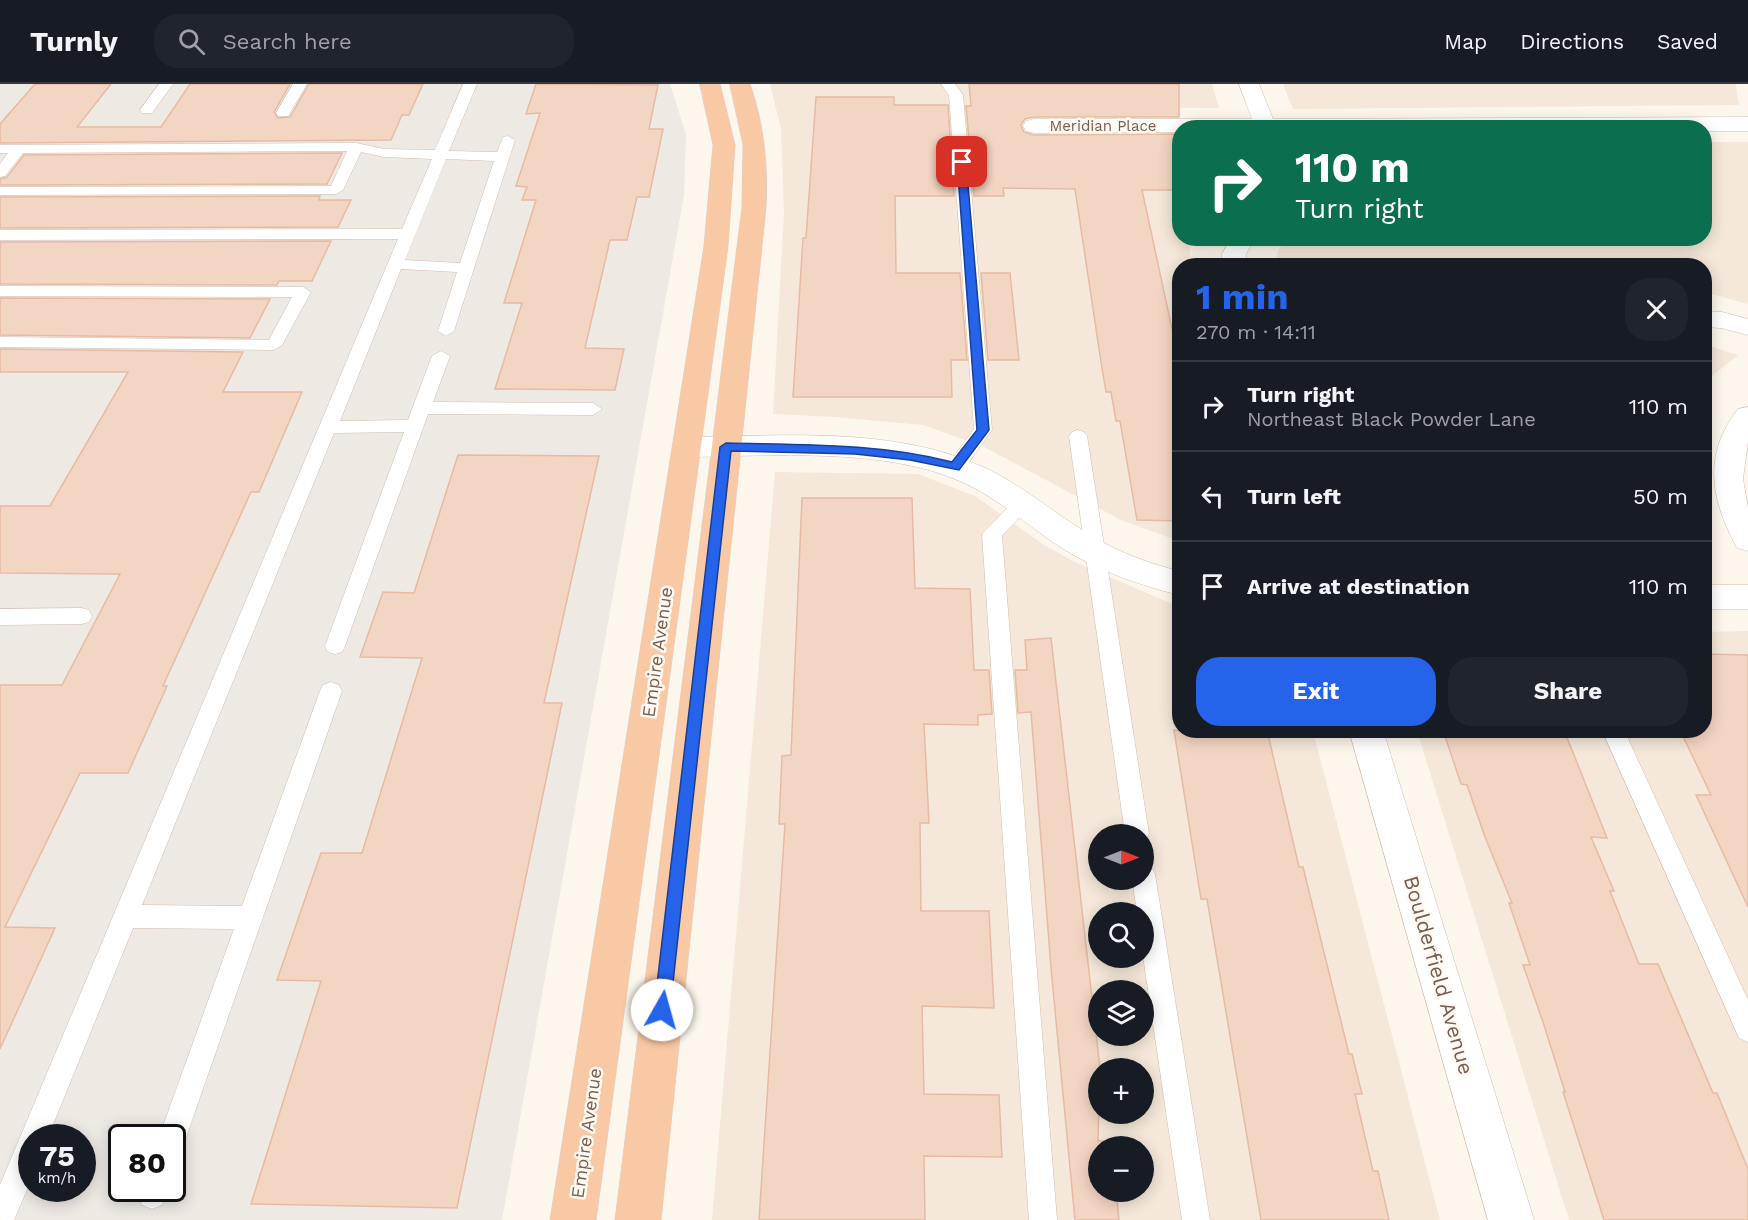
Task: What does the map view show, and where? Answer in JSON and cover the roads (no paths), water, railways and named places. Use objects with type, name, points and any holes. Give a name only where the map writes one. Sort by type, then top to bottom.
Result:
[{"type":"highway","name":"Empire Avenue","points":[[573,1220],[716,246],[724,168],[722,127],[710,84]]},
{"type":"highway","points":[[638,1220],[756,178],[753,133],[740,84]]},
{"type":"street","points":[[1249,84],[1263,120]]},
{"type":"street","name":"Meridian Place","points":[[1712,124],[1748,124]]},
{"type":"street","name":"Meridian Place","points":[[1034,126],[1172,127]]},
{"type":"street","points":[[1712,319],[1748,327]]},
{"type":"street","points":[[1748,416],[1743,422],[1728,458],[1731,502],[1748,540]]},
{"type":"street","points":[[687,447],[855,450],[910,455],[955,467],[1024,503],[1094,552],[1172,581]]},
{"type":"street","points":[[1712,597],[1748,597]]},
{"type":"street","name":"Boulderfield Avenue","points":[[1368,738],[1511,1220]]},
{"type":"lane","points":[[147,110],[165,84]]},
{"type":"lane","points":[[284,112],[300,84]]},
{"type":"lane","points":[[39,1124],[470,84]]},
{"type":"lane","points":[[948,84],[956,95],[983,430],[955,467]]},
{"type":"lane","points":[[446,331],[508,140]]},
{"type":"lane","points":[[0,191],[336,190],[356,147]]},
{"type":"lane","points":[[0,149],[356,147],[384,153],[502,157]]},
{"type":"lane","points":[[0,173],[20,148]]},
{"type":"lane","points":[[0,235],[408,234]]},
{"type":"lane","points":[[396,264],[467,268]]},
{"type":"lane","points":[[0,291],[303,292],[274,345],[0,342]]},
{"type":"lane","points":[[335,646],[441,356]]},
{"type":"lane","points":[[328,427],[419,417],[593,409]]},
{"type":"lane","points":[[1077,436],[1135,824]]},
{"type":"lane","points":[[1024,503],[992,534],[1042,1220]]},
{"type":"lane","points":[[0,617],[82,616]]},
{"type":"lane","points":[[177,1124],[331,691]]},
{"type":"lane","points":[[1617,738],[1748,1029]]},
{"type":"lane","points":[[1145,890],[1196,1220]]},
{"type":"lane","points":[[126,916],[252,918]]},
{"type":"lane","points":[[0,1219],[18,1176]]}]
